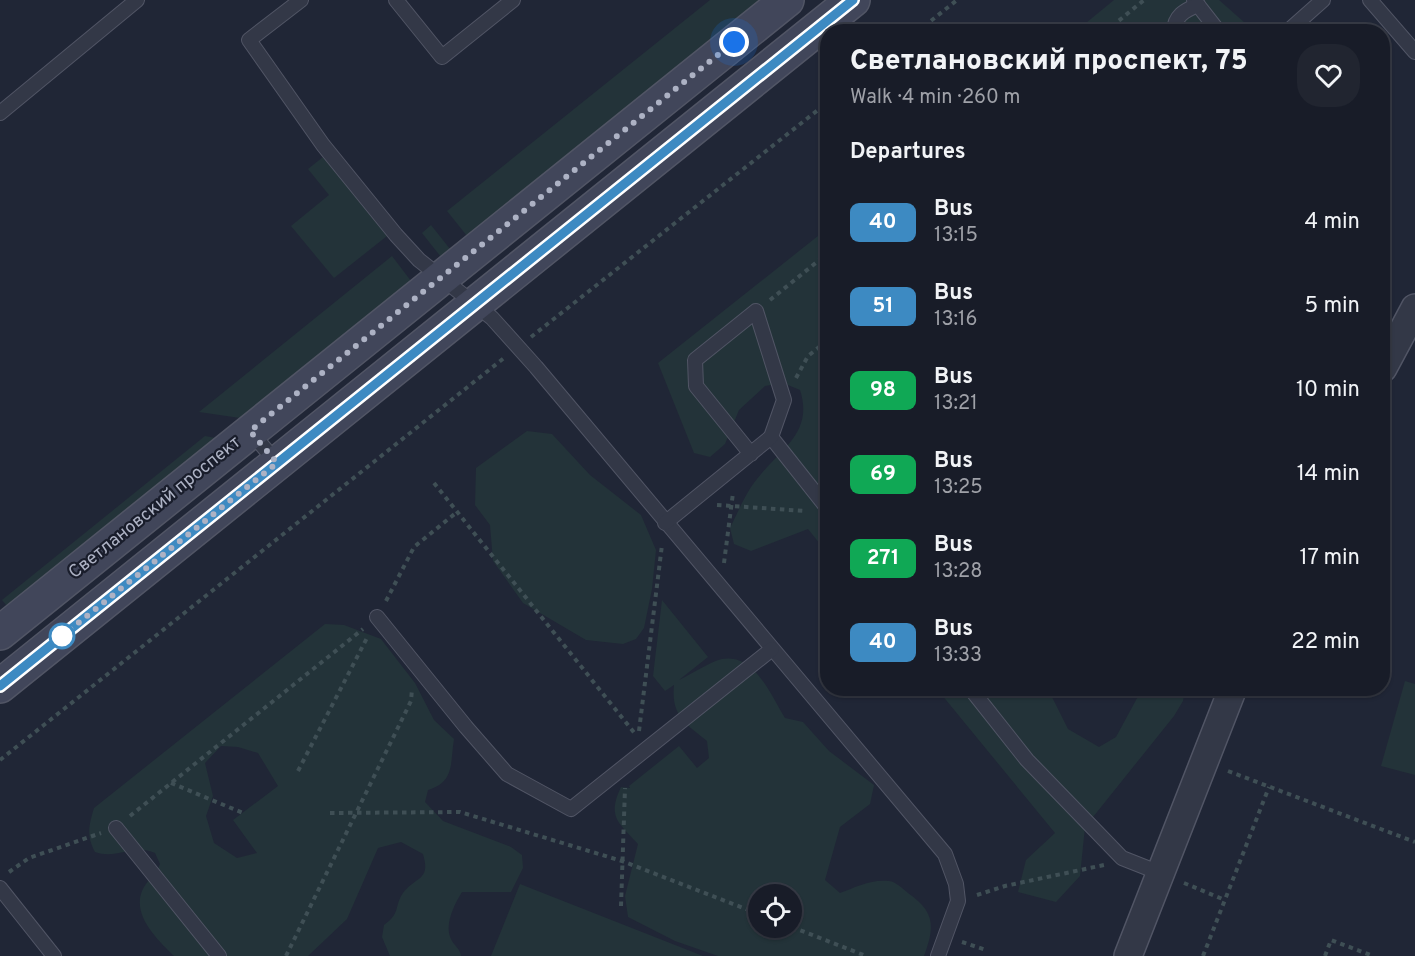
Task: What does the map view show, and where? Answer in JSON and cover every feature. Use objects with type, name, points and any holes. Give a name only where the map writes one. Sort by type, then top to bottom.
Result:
[{"type":"main road","name":"Светлановский проспект","points":[[0,633],[787,0]]},
{"type":"main road","points":[[823,24],[853,0]]},
{"type":"main road","points":[[0,686],[820,27]]},
{"type":"street","points":[[1390,355],[1415,308]]},
{"type":"street","points":[[1128,956],[1170,877],[1230,696]]},
{"type":"lane","points":[[0,113],[137,0]]},
{"type":"lane","points":[[301,0],[249,40],[323,145],[396,235],[441,277],[492,318],[536,367],[945,854],[956,884],[958,901],[938,956]]},
{"type":"lane","points":[[396,0],[442,57],[513,0]]},
{"type":"lane","points":[[1296,24],[1323,0]]},
{"type":"lane","points":[[1370,0],[1384,13],[1415,52]]},
{"type":"lane","points":[[1174,24],[1184,11],[1196,3],[1213,24]]},
{"type":"lane","points":[[665,523],[751,454],[771,437],[784,400],[756,311],[695,360],[696,386],[751,454]]},
{"type":"lane","points":[[250,431],[277,463]]},
{"type":"lane","points":[[771,437],[820,499]]},
{"type":"lane","points":[[377,617],[507,774],[571,809],[772,649]]},
{"type":"lane","points":[[976,696],[1027,760],[1122,858],[1170,877]]},
{"type":"lane","points":[[116,828],[219,956]]},
{"type":"lane","points":[[0,888],[54,956]]},
{"type":"path","points":[[927,24],[957,0]]},
{"type":"path","points":[[1115,24],[1144,0]]},
{"type":"path","points":[[0,760],[820,108]]},
{"type":"path","points":[[756,311],[820,259]]},
{"type":"path","points":[[784,400],[808,356],[820,346]]},
{"type":"path","points":[[721,589],[737,465]]},
{"type":"path","points":[[434,483],[638,738],[665,523]]},
{"type":"path","points":[[689,503],[806,511]]},
{"type":"path","points":[[298,771],[414,547],[457,512]]},
{"type":"path","points":[[0,879],[29,858],[116,828],[377,617]]},
{"type":"path","points":[[286,956],[411,701],[414,662]]},
{"type":"path","points":[[621,906],[626,767]]},
{"type":"path","points":[[1224,770],[1415,842]]},
{"type":"path","points":[[171,783],[243,813]]},
{"type":"path","points":[[1203,956],[1269,787]]},
{"type":"path","points":[[330,813],[460,812],[622,861],[748,910]]},
{"type":"path","points":[[958,901],[1005,886],[1110,864]]},
{"type":"path","points":[[1170,877],[1226,900]]},
{"type":"path","points":[[802,931],[866,956]]},
{"type":"path","points":[[1324,956],[1330,940],[1373,956]]},
{"type":"shaded area","points":[[710,0],[761,0],[467,236],[447,211]]},
{"type":"shaded area","points":[[1114,0],[1219,0],[1245,23],[1245,24],[1085,24]]},
{"type":"shaded area","points":[[323,157],[387,236],[334,278],[291,226],[329,195],[308,169]]},
{"type":"shaded area","points":[[431,225],[450,249],[441,257],[422,233]]},
{"type":"shaded area","points":[[820,234],[820,544],[808,529],[751,551],[734,544],[730,528],[753,484],[799,429],[803,405],[800,390],[783,383],[765,386],[739,410],[725,444],[710,457],[694,453],[658,363]]},
{"type":"shaded area","points":[[392,256],[411,281],[240,418],[199,412]]},
{"type":"shaded area","points":[[527,431],[552,434],[590,475],[641,515],[656,550],[652,589],[644,628],[636,639],[623,644],[586,640],[523,603],[493,561],[490,525],[475,505],[476,468]]},
{"type":"shaded area","points":[[205,436],[216,438],[7,606],[2,600]]},
{"type":"shaded area","points":[[662,600],[708,657],[679,680],[722,659],[734,659],[744,663],[761,678],[785,718],[803,722],[829,751],[874,785],[870,804],[840,827],[825,880],[840,893],[876,881],[892,882],[901,887],[928,913],[931,928],[924,956],[718,956],[675,941],[628,917],[625,896],[638,844],[620,824],[615,812],[621,787],[630,788],[629,786],[679,746],[697,768],[709,758],[707,741],[686,724],[677,712],[674,685],[665,691],[653,676]]},
{"type":"shaded area","points":[[325,624],[344,625],[381,639],[415,683],[434,720],[454,739],[450,771],[443,782],[428,790],[425,802],[443,821],[511,847],[522,855],[523,868],[511,892],[462,892],[449,921],[451,939],[461,956],[390,956],[382,937],[384,925],[393,917],[403,893],[424,874],[425,869],[423,854],[401,842],[378,848],[347,919],[308,956],[174,956],[148,927],[141,909],[142,891],[160,864],[155,853],[147,850],[111,854],[95,852],[89,830],[94,808]],"holes":[[[221,746],[238,747],[258,753],[278,786],[233,820],[257,853],[237,858],[214,843],[206,816],[213,796],[205,763]]]},
{"type":"shaded area","points":[[1405,681],[1415,684],[1415,775],[1381,766]]},
{"type":"shaded area","points":[[943,696],[1052,696],[1068,729],[1099,747],[1116,737],[1138,696],[1184,696],[1174,716],[1085,827],[1080,876],[1056,902],[1018,892],[1026,860],[1055,833]]},
{"type":"shaded area","points":[[520,884],[703,956],[491,956]]},
{"type":"bus line","name":"40","points":[[823,24],[853,0]]},
{"type":"bus line","name":"40","points":[[0,686],[820,27]]},
{"type":"route","points":[[62,636],[277,463],[250,431],[734,42]]}]
